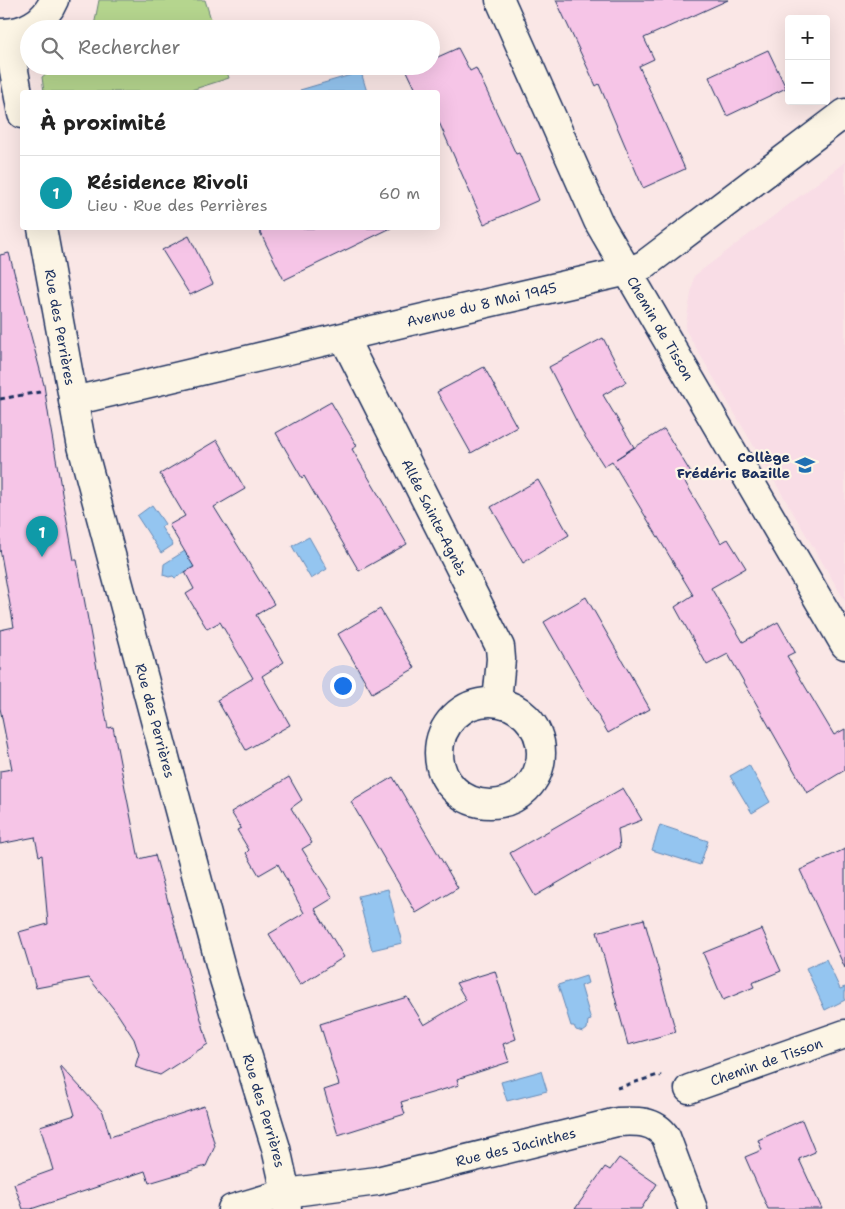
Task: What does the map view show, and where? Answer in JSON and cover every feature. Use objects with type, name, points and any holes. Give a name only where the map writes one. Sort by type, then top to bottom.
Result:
[{"type":"street","points":[[41,20],[50,9],[54,0]]},
{"type":"street","name":"Chemin de Tisson","points":[[500,0],[598,221],[845,645]]},
{"type":"street","points":[[20,31],[4,33],[20,105]]},
{"type":"street","name":"Avenue du 8 Mai 1945","points":[[72,394],[344,338],[428,316],[628,271],[644,265],[845,113]]},
{"type":"street","name":"Rue des Perrières","points":[[42,230],[80,442],[221,969],[276,1148],[287,1201]]},
{"type":"street","name":"Allée Sainte-Agnès","points":[[344,338],[500,647],[498,702]]},
{"type":"street","name":"Chemin de Tisson","points":[[688,1089],[845,1034]]},
{"type":"street","name":"Rue des Jacinthes","points":[[232,1209],[287,1201],[376,1181],[617,1122],[642,1121],[660,1129],[666,1137],[693,1209]]},
{"type":"path","points":[[0,399],[72,394]]},
{"type":"shaded area","name":"Collège Frédéric Bazille","points":[[845,162],[845,601],[685,329],[694,276]]},
{"type":"green space","points":[[99,0],[205,0],[211,20],[95,20]]},
{"type":"green space","points":[[45,75],[228,75],[229,78],[191,90],[44,90],[42,77]]},
{"type":"water","points":[[351,75],[362,75],[366,90],[300,90]]},
{"type":"water","points":[[152,505],[165,524],[161,527],[173,545],[161,553],[137,516]]},
{"type":"water","points":[[309,537],[327,569],[311,579],[292,546]]},
{"type":"water","points":[[201,541],[209,557],[175,578],[163,575],[164,564]]},
{"type":"water","points":[[749,765],[770,802],[752,813],[730,776]]},
{"type":"water","points":[[660,825],[708,841],[700,865],[652,850]]},
{"type":"water","points":[[388,889],[402,943],[372,950],[358,896]]},
{"type":"water","points":[[826,959],[840,989],[845,987],[845,1000],[825,1010],[806,968]]},
{"type":"water","points":[[586,976],[588,983],[581,986],[591,1020],[588,1021],[587,1029],[583,1032],[571,1026],[558,985]]},
{"type":"water","points":[[541,1071],[547,1091],[507,1101],[501,1082]]},
{"type":"building","points":[[556,0],[728,0],[644,38],[654,59],[639,66],[685,169],[643,188],[599,84],[596,86]]},
{"type":"building","points":[[458,48],[470,71],[476,68],[516,154],[519,153],[539,200],[484,224],[440,125],[440,90],[416,90],[409,75],[440,75],[440,56]]},
{"type":"building","points":[[768,50],[785,88],[727,116],[709,77]]},
{"type":"building","points":[[259,230],[387,230],[284,280]]},
{"type":"building","points":[[189,236],[213,284],[190,295],[162,250]]},
{"type":"building","points":[[9,253],[44,385],[74,560],[77,560],[108,728],[113,727],[139,859],[155,855],[208,1044],[160,1075],[135,1067],[139,1054],[134,1039],[117,1013],[89,978],[36,988],[19,932],[48,924],[42,855],[39,856],[35,837],[0,844],[0,771],[12,769],[0,708],[0,630],[14,627],[0,549],[0,255]]},
{"type":"building","points":[[603,338],[626,382],[603,395],[634,447],[616,459],[664,429],[694,478],[685,482],[721,543],[728,539],[746,568],[711,588],[743,642],[778,622],[795,652],[787,656],[834,735],[845,729],[845,770],[807,793],[728,654],[707,665],[675,607],[693,595],[612,461],[604,466],[582,432],[549,367]]},
{"type":"building","points":[[484,367],[517,427],[471,453],[437,392]]},
{"type":"building","points":[[331,402],[357,446],[352,449],[407,544],[359,571],[304,476],[302,478],[276,433]]},
{"type":"building","points":[[217,440],[245,489],[214,507],[274,604],[256,615],[284,662],[262,676],[290,725],[246,750],[217,700],[253,678],[220,622],[207,629],[186,594],[194,589],[185,572],[194,567],[169,525],[185,516],[160,474]]},
{"type":"building","points":[[538,480],[569,535],[523,563],[491,507]]},
{"type":"building","points":[[586,597],[650,709],[608,733],[544,622]]},
{"type":"building","points":[[380,609],[415,668],[372,693],[338,634]]},
{"type":"building","points":[[289,777],[302,800],[291,808],[312,843],[302,849],[333,898],[315,909],[344,957],[300,985],[269,934],[304,913],[278,864],[259,875],[246,853],[249,850],[237,830],[241,828],[231,812]]},
{"type":"building","points":[[393,777],[458,888],[416,913],[351,802]]},
{"type":"building","points":[[623,788],[642,820],[618,829],[620,847],[535,896],[510,853]]},
{"type":"building","points":[[845,849],[845,968],[800,870]]},
{"type":"building","points":[[644,919],[676,1032],[628,1045],[597,932]]},
{"type":"building","points":[[762,929],[781,971],[752,983],[754,987],[723,1000],[703,953]]},
{"type":"building","points":[[495,971],[516,1039],[503,1044],[509,1062],[457,1079],[459,1085],[401,1102],[405,1114],[338,1135],[324,1090],[339,1085],[320,1024],[407,997],[424,1025],[466,1000],[456,983]]},
{"type":"building","points":[[60,1065],[103,1112],[110,1137],[204,1106],[215,1146],[206,1166],[149,1183],[145,1171],[31,1209],[23,1209],[14,1184],[53,1170],[40,1126],[75,1115]]},
{"type":"building","points":[[802,1120],[815,1152],[799,1159],[822,1209],[768,1209],[745,1157],[762,1150],[758,1140]]},
{"type":"building","points":[[619,1158],[657,1184],[641,1209],[575,1209],[605,1167],[610,1170]]},
{"type":"place","name":"Collège Frédéric Bazille","points":[[805,465]]},
{"type":"place","name":"Résidence Rivoli","points":[[42,557]]}]
